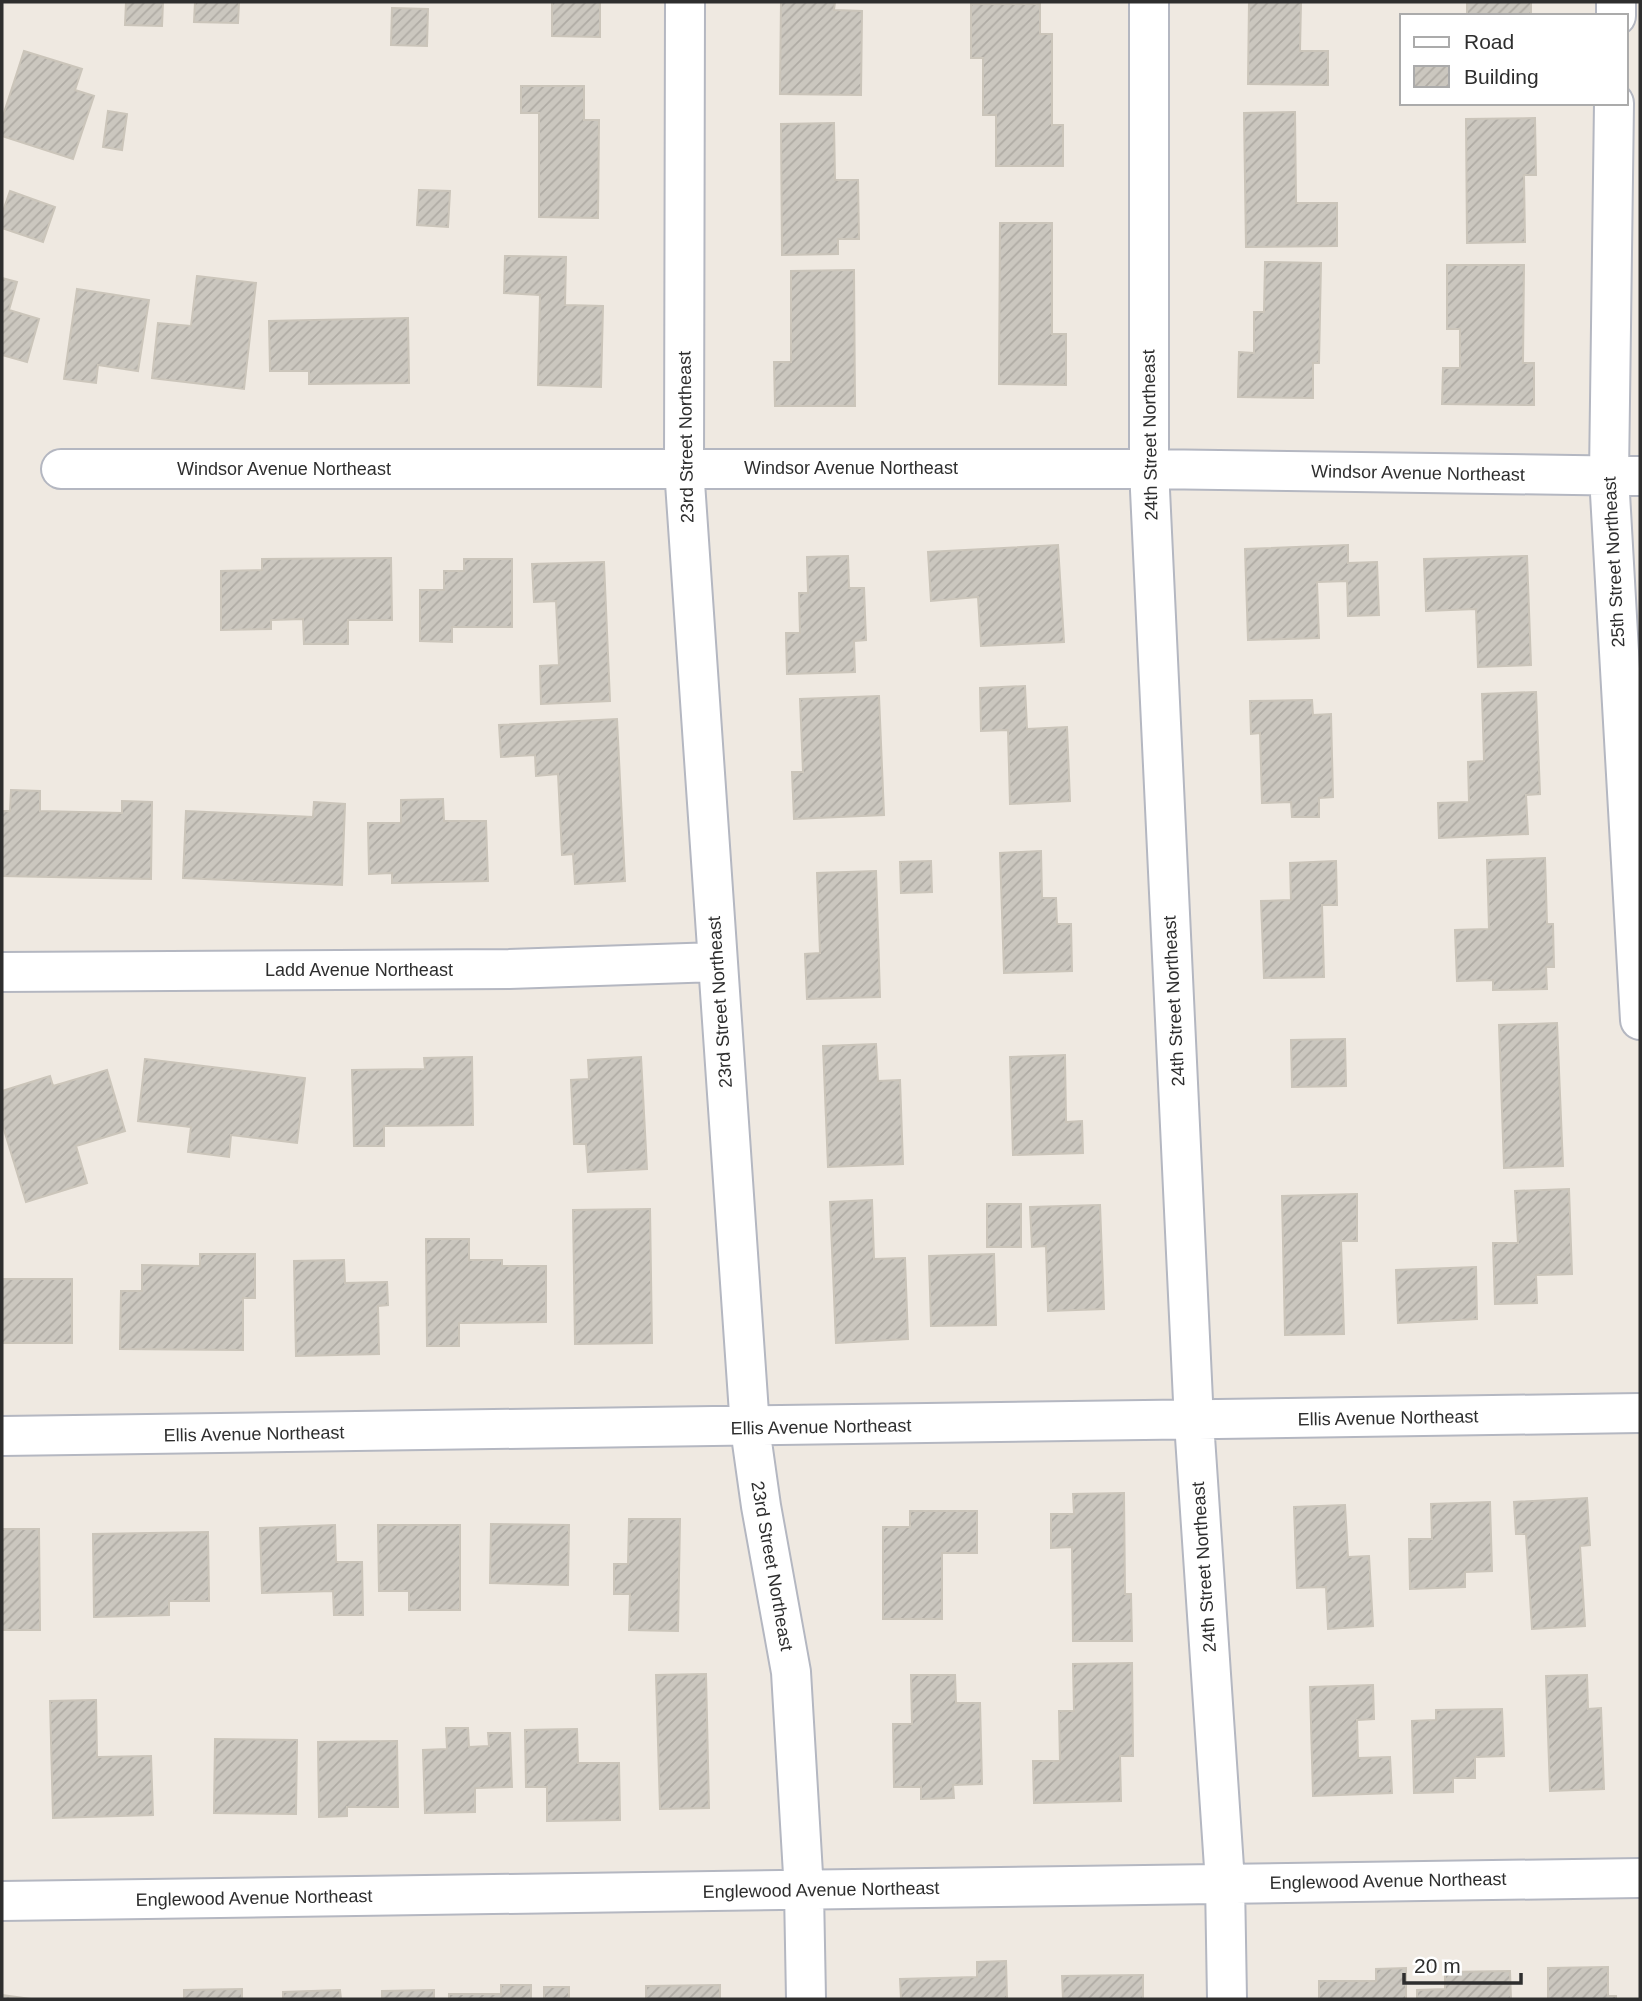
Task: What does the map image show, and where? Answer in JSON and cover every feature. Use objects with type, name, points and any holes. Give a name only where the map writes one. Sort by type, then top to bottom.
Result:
[{"type":"street","name":"23rd Street Northeast","points":[[685,2],[684,468],[750,1428],[791,1672],[804,1891],[806,1999]]},
{"type":"street","name":"24th Street Northeast","points":[[1149,2],[1149,469],[1194,1422],[1225,1882],[1227,1999]]},
{"type":"street","name":"25th Street Northeast","points":[[1614,105],[1640,1020]]},
{"type":"street","name":"Windsor Avenue Northeast","points":[[61,469],[1149,469],[1625,476]]},
{"type":"street","name":"Ladd Avenue Northeast","points":[[2,972],[509,969],[717,962]]},
{"type":"street","name":"Ellis Avenue Northeast","points":[[2,1436],[1194,1422],[1640,1413]]},
{"type":"street","name":"Englewood Avenue Northeast","points":[[2,1901],[1640,1878]]},
{"type":"building","points":[[126,2],[163,2],[162,26],[125,25]]},
{"type":"building","points":[[195,2],[239,2],[238,23],[194,22]]},
{"type":"building","points":[[552,2],[600,2],[600,37],[552,36]]},
{"type":"building","points":[[781,2],[835,2],[834,10],[862,11],[861,95],[780,94]]},
{"type":"building","points":[[1249,2],[1301,2],[1300,51],[1328,51],[1328,85],[1248,84]]},
{"type":"building","points":[[1467,2],[1531,2],[1531,14],[1467,14]]},
{"type":"building","points":[[971,4],[1040,4],[1040,34],[1052,34],[1052,125],[1063,125],[1063,166],[996,166],[996,115],[983,115],[983,58],[971,58]]},
{"type":"building","points":[[392,8],[428,9],[427,46],[391,45]]},
{"type":"building","points":[[24,51],[82,69],[75,90],[94,96],[73,159],[2,136],[2,119]]},
{"type":"building","points":[[521,86],[584,86],[584,120],[599,120],[598,218],[539,217],[539,113],[521,113]]},
{"type":"building","points":[[108,111],[127,114],[122,150],[103,147]]},
{"type":"building","points":[[1295,112],[1296,203],[1337,203],[1337,246],[1246,247],[1244,113]]},
{"type":"building","points":[[1535,118],[1536,175],[1524,175],[1525,242],[1467,243],[1466,119]]},
{"type":"building","points":[[834,123],[835,180],[858,180],[859,239],[838,239],[838,254],[782,255],[781,124]]},
{"type":"building","points":[[419,190],[450,191],[448,227],[417,225]]},
{"type":"building","points":[[10,191],[55,207],[43,242],[2,228],[2,214]]},
{"type":"building","points":[[1000,223],[1052,223],[1052,334],[1066,334],[1066,385],[999,384]]},
{"type":"building","points":[[505,256],[566,257],[565,305],[603,306],[601,387],[538,385],[540,295],[504,293]]},
{"type":"building","points":[[1265,262],[1321,263],[1319,363],[1313,363],[1313,398],[1238,397],[1239,352],[1254,353],[1254,312],[1264,312]]},
{"type":"building","points":[[1447,265],[1524,265],[1523,363],[1534,363],[1534,405],[1442,404],[1443,368],[1460,368],[1460,329],[1447,329]]},
{"type":"building","points":[[854,270],[855,406],[775,406],[774,362],[791,362],[791,271]]},
{"type":"building","points":[[197,276],[256,283],[244,389],[152,378],[158,323],[191,326]]},
{"type":"building","points":[[2,278],[17,282],[9,310],[39,319],[27,362],[2,355]]},
{"type":"building","points":[[77,289],[149,300],[138,371],[98,365],[96,383],[64,379]]},
{"type":"building","points":[[408,318],[409,383],[309,384],[309,371],[270,371],[269,321]]},
{"type":"building","points":[[1058,545],[1064,642],[981,646],[978,597],[931,601],[928,552]]},
{"type":"building","points":[[1348,545],[1348,563],[1377,562],[1379,615],[1348,616],[1347,581],[1317,582],[1319,638],[1248,640],[1245,549]]},
{"type":"building","points":[[848,556],[849,588],[864,588],[866,640],[854,641],[855,672],[787,674],[786,633],[800,633],[799,593],[808,593],[807,557]]},
{"type":"building","points":[[1527,556],[1531,665],[1478,667],[1476,609],[1426,611],[1424,559]]},
{"type":"building","points":[[391,558],[392,620],[348,620],[348,644],[304,644],[303,619],[271,620],[271,629],[221,630],[221,571],[262,570],[262,559]]},
{"type":"building","points":[[464,559],[512,559],[512,627],[452,627],[452,642],[420,641],[420,590],[444,590],[444,571],[464,571]]},
{"type":"building","points":[[604,562],[610,701],[541,704],[540,666],[559,665],[556,601],[534,602],[532,564]]},
{"type":"building","points":[[1025,686],[1027,729],[1067,727],[1070,801],[1010,804],[1008,730],[981,731],[980,688]]},
{"type":"building","points":[[1536,692],[1540,794],[1526,795],[1528,834],[1439,838],[1438,803],[1469,802],[1468,762],[1484,761],[1482,694]]},
{"type":"building","points":[[879,696],[884,815],[794,819],[792,772],[803,772],[800,699]]},
{"type":"building","points":[[1312,700],[1313,715],[1331,714],[1333,797],[1319,798],[1319,817],[1292,817],[1291,802],[1262,803],[1260,733],[1251,734],[1250,701]]},
{"type":"building","points":[[617,719],[625,881],[575,884],[573,854],[562,855],[558,774],[536,776],[535,755],[501,757],[499,725]]},
{"type":"building","points":[[11,790],[40,791],[40,811],[122,813],[122,801],[152,802],[151,879],[2,876],[2,811],[10,811]]},
{"type":"building","points":[[443,799],[444,821],[486,821],[488,881],[392,883],[392,873],[369,874],[368,823],[401,823],[401,800]]},
{"type":"building","points":[[314,802],[345,804],[342,885],[183,878],[186,811],[313,817]]},
{"type":"building","points":[[1041,851],[1042,898],[1056,898],[1057,924],[1071,924],[1072,971],[1004,973],[1000,853]]},
{"type":"building","points":[[1545,858],[1547,924],[1553,924],[1554,967],[1546,967],[1547,989],[1493,990],[1493,980],[1457,981],[1455,930],[1489,929],[1487,860]]},
{"type":"building","points":[[931,861],[932,892],[901,893],[900,862]]},
{"type":"building","points":[[1336,861],[1337,905],[1322,905],[1324,977],[1264,978],[1261,901],[1291,900],[1290,863]]},
{"type":"building","points":[[876,871],[880,997],[807,999],[805,954],[820,953],[817,873]]},
{"type":"building","points":[[1557,1023],[1563,1166],[1504,1168],[1499,1025]]},
{"type":"building","points":[[1345,1039],[1346,1086],[1292,1087],[1291,1040]]},
{"type":"building","points":[[876,1044],[878,1081],[900,1080],[903,1164],[828,1167],[823,1046]]},
{"type":"building","points":[[1065,1055],[1066,1122],[1082,1121],[1083,1153],[1013,1155],[1010,1057]]},
{"type":"building","points":[[472,1057],[473,1125],[384,1126],[384,1146],[354,1146],[352,1070],[425,1069],[424,1058]]},
{"type":"building","points":[[641,1057],[647,1169],[588,1172],[586,1144],[574,1144],[571,1080],[589,1079],[588,1060]]},
{"type":"building","points":[[145,1059],[305,1078],[297,1143],[231,1135],[229,1157],[188,1152],[191,1127],[138,1121]]},
{"type":"building","points":[[107,1070],[125,1131],[76,1146],[87,1183],[26,1202],[2,1123],[2,1091],[50,1076],[53,1086]]},
{"type":"building","points":[[1569,1189],[1572,1274],[1536,1275],[1537,1303],[1495,1304],[1493,1243],[1518,1243],[1515,1191]]},
{"type":"building","points":[[1357,1194],[1357,1241],[1341,1241],[1344,1334],[1285,1335],[1282,1196]]},
{"type":"building","points":[[872,1200],[874,1259],[905,1258],[908,1339],[836,1343],[830,1202]]},
{"type":"building","points":[[987,1204],[1021,1204],[1021,1247],[987,1247]]},
{"type":"building","points":[[1100,1205],[1104,1309],[1048,1311],[1046,1246],[1032,1247],[1030,1207]]},
{"type":"building","points":[[650,1209],[652,1343],[575,1344],[573,1210]]},
{"type":"building","points":[[426,1239],[469,1239],[469,1260],[502,1260],[502,1266],[546,1266],[546,1322],[459,1323],[459,1346],[427,1346]]},
{"type":"building","points":[[200,1254],[255,1254],[255,1298],[243,1298],[243,1350],[120,1349],[121,1291],[142,1291],[142,1265],[200,1266]]},
{"type":"building","points":[[994,1254],[996,1325],[931,1326],[929,1256]]},
{"type":"building","points":[[344,1260],[345,1283],[387,1282],[388,1305],[378,1306],[379,1354],[296,1356],[294,1261]]},
{"type":"building","points":[[1476,1267],[1477,1319],[1398,1323],[1396,1270]]},
{"type":"building","points":[[2,1279],[72,1279],[72,1343],[2,1343]]},
{"type":"building","points":[[1124,1493],[1125,1594],[1131,1594],[1132,1641],[1073,1641],[1072,1547],[1051,1548],[1051,1514],[1074,1514],[1073,1494]]},
{"type":"building","points":[[1587,1498],[1590,1545],[1580,1546],[1585,1626],[1532,1629],[1526,1534],[1516,1534],[1514,1502]]},
{"type":"building","points":[[1490,1502],[1492,1571],[1465,1572],[1465,1587],[1410,1589],[1409,1539],[1432,1539],[1431,1504]]},
{"type":"building","points":[[1345,1505],[1348,1557],[1369,1556],[1373,1626],[1328,1629],[1326,1587],[1297,1588],[1294,1507]]},
{"type":"building","points":[[910,1511],[977,1511],[977,1553],[942,1553],[942,1619],[883,1619],[883,1527],[910,1527]]},
{"type":"building","points":[[629,1519],[680,1519],[678,1631],[629,1630],[630,1594],[614,1594],[614,1564],[628,1564]]},
{"type":"building","points":[[491,1524],[569,1525],[568,1585],[490,1583]]},
{"type":"building","points":[[335,1525],[336,1562],[362,1562],[363,1615],[334,1615],[333,1591],[262,1593],[260,1528]]},
{"type":"building","points":[[378,1525],[460,1525],[460,1610],[409,1610],[409,1591],[379,1591]]},
{"type":"building","points":[[2,1529],[39,1529],[40,1630],[2,1630]]},
{"type":"building","points":[[208,1532],[209,1601],[169,1601],[169,1615],[94,1617],[93,1534]]},
{"type":"building","points":[[1132,1663],[1133,1756],[1120,1756],[1121,1801],[1034,1803],[1033,1761],[1060,1761],[1059,1711],[1074,1711],[1073,1664]]},
{"type":"building","points":[[706,1674],[709,1808],[660,1809],[656,1675]]},
{"type":"building","points":[[911,1675],[955,1675],[956,1703],[980,1703],[982,1784],[953,1785],[954,1798],[921,1799],[921,1787],[894,1787],[893,1724],[912,1724]]},
{"type":"building","points":[[1587,1675],[1588,1709],[1601,1708],[1604,1789],[1550,1791],[1546,1676]]},
{"type":"building","points":[[1373,1685],[1374,1719],[1357,1720],[1358,1758],[1390,1757],[1392,1793],[1313,1796],[1310,1687]]},
{"type":"building","points":[[96,1700],[97,1757],[151,1756],[153,1815],[53,1818],[50,1701]]},
{"type":"building","points":[[1502,1709],[1504,1756],[1475,1757],[1475,1778],[1453,1778],[1453,1792],[1414,1793],[1412,1721],[1436,1720],[1436,1710]]},
{"type":"building","points":[[446,1728],[468,1728],[469,1747],[489,1746],[488,1733],[510,1733],[512,1787],[475,1788],[475,1812],[425,1813],[423,1750],[447,1749]]},
{"type":"building","points":[[577,1729],[578,1763],[619,1763],[620,1820],[547,1821],[547,1787],[526,1787],[525,1730]]},
{"type":"building","points":[[215,1739],[297,1740],[296,1814],[214,1813]]},
{"type":"building","points":[[397,1741],[398,1807],[347,1807],[347,1816],[319,1817],[318,1742]]},
{"type":"building","points":[[1006,1961],[1007,1998],[901,1999],[900,1979],[977,1977],[977,1962]]},
{"type":"building","points":[[1608,1967],[1608,1996],[1616,1996],[1616,1999],[1548,1999],[1548,1968]]},
{"type":"building","points":[[1406,1968],[1406,1999],[1319,1999],[1319,1981],[1376,1981],[1376,1969]]},
{"type":"building","points":[[1510,1971],[1511,1999],[1417,1999],[1417,1990],[1445,1989],[1445,1972]]},
{"type":"building","points":[[1143,1975],[1143,1999],[1063,1999],[1062,1976]]},
{"type":"building","points":[[501,1985],[531,1985],[531,1999],[449,1999],[449,1994],[501,1994]]},
{"type":"building","points":[[720,1985],[720,1999],[646,1999],[646,1986]]},
{"type":"building","points":[[544,1987],[569,1987],[569,1999],[544,1999]]},
{"type":"building","points":[[242,1989],[242,1999],[184,1999],[184,1990]]},
{"type":"building","points":[[340,1990],[341,1999],[283,1999],[283,1992]]},
{"type":"building","points":[[434,1990],[434,1999],[382,1999],[382,1991]]},
{"type":"building","points":[[2,1995],[31,1999],[2,1999]]}]
